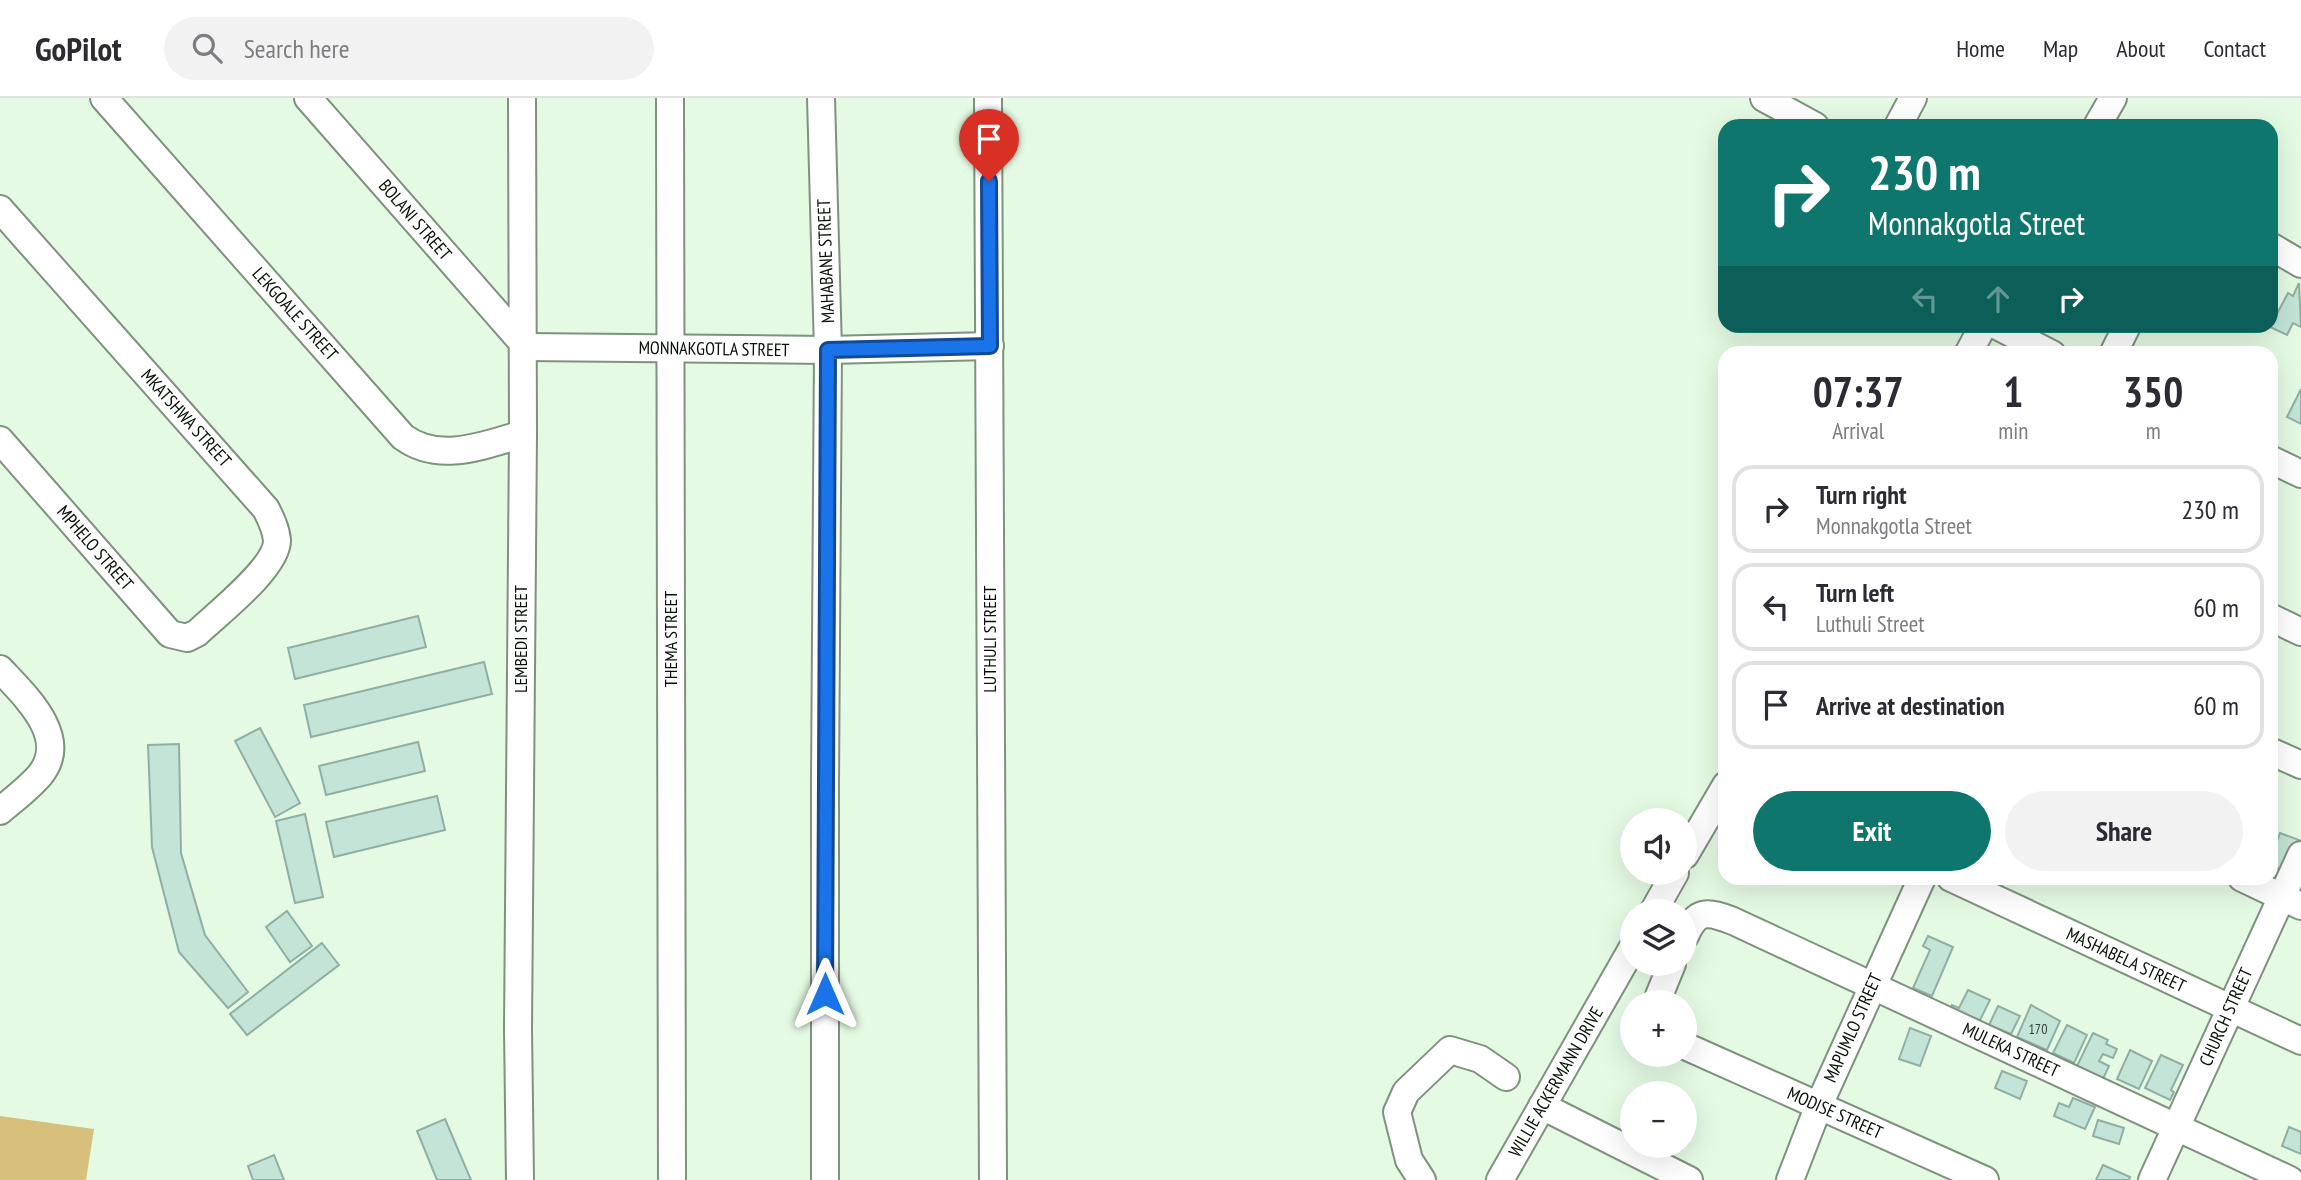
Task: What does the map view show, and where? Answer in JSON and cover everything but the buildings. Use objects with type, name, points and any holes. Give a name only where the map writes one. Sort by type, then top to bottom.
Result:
[{"type":"street","name":"LEKGOALE STREET","points":[[104,98],[404,437],[415,445],[441,451],[469,449],[523,434]]},
{"type":"street","name":"BOLANI STREET","points":[[308,98],[523,345]]},
{"type":"street","name":"THEMA STREET","points":[[670,98],[672,1180]]},
{"type":"street","name":"MAHABANE STREET","points":[[821,98],[828,350],[825,1180]]},
{"type":"street","name":"LUTHULI STREET","points":[[988,98],[993,1180]]},
{"type":"street","points":[[1765,98],[1802,119]]},
{"type":"street","points":[[1902,119],[1913,98]]},
{"type":"street","points":[[2101,119],[2113,98]]},
{"type":"street","name":"LEMBEDI STREET","points":[[519,101],[523,345],[518,1028],[520,1180]]},
{"type":"street","name":"MKATSHWA STREET","points":[[0,209],[266,509],[277,540],[274,554],[263,571],[197,633]]},
{"type":"street","points":[[2278,251],[2301,264]]},
{"type":"street","points":[[2011,333],[2036,346]]},
{"type":"street","name":"MONNAKGOTLA STREET","points":[[523,345],[828,350],[990,346]]},
{"type":"street","name":"MPHELO STREET","points":[[0,440],[170,634],[187,638],[197,633]]},
{"type":"street","points":[[2278,463],[2301,474]]},
{"type":"street","points":[[2278,621],[2301,632]]},
{"type":"street","points":[[0,669],[37,713],[46,727],[50,741],[49,758],[41,774],[0,811]]},
{"type":"street","points":[[2278,755],[2301,765]]},
{"type":"street","points":[[1697,835],[1718,799]]},
{"type":"street","name":"CHURCH STREET","points":[[2152,1180],[2230,1008],[2291,901],[2301,855]]},
{"type":"street","name":"MAPUMLO STREET","points":[[1790,1180],[1819,1105],[1919,885]]},
{"type":"street","name":"MASHABELA STREET","points":[[1966,885],[2301,1041]]},
{"type":"street","points":[[2257,885],[2291,901]]},
{"type":"street","name":"MULEKA STREET","points":[[1697,917],[1709,914],[1733,921],[2290,1180]]},
{"type":"street","name":"WILLIE ACKERMANN DRIVE","points":[[1500,1180],[1620,970]]},
{"type":"street","points":[[1422,1180],[1409,1160],[1397,1112],[1406,1092],[1450,1050],[1480,1059],[1506,1077]]},
{"type":"street","name":"MODISE STREET","points":[[1697,1051],[1985,1180]]},
{"type":"street","points":[[1542,1106],[1689,1180]]},
{"type":"shaded area","points":[[0,1116],[94,1129],[86,1180],[0,1180]]},
{"type":"route","points":[[825,994],[828,350],[990,346],[989,181]]}]
